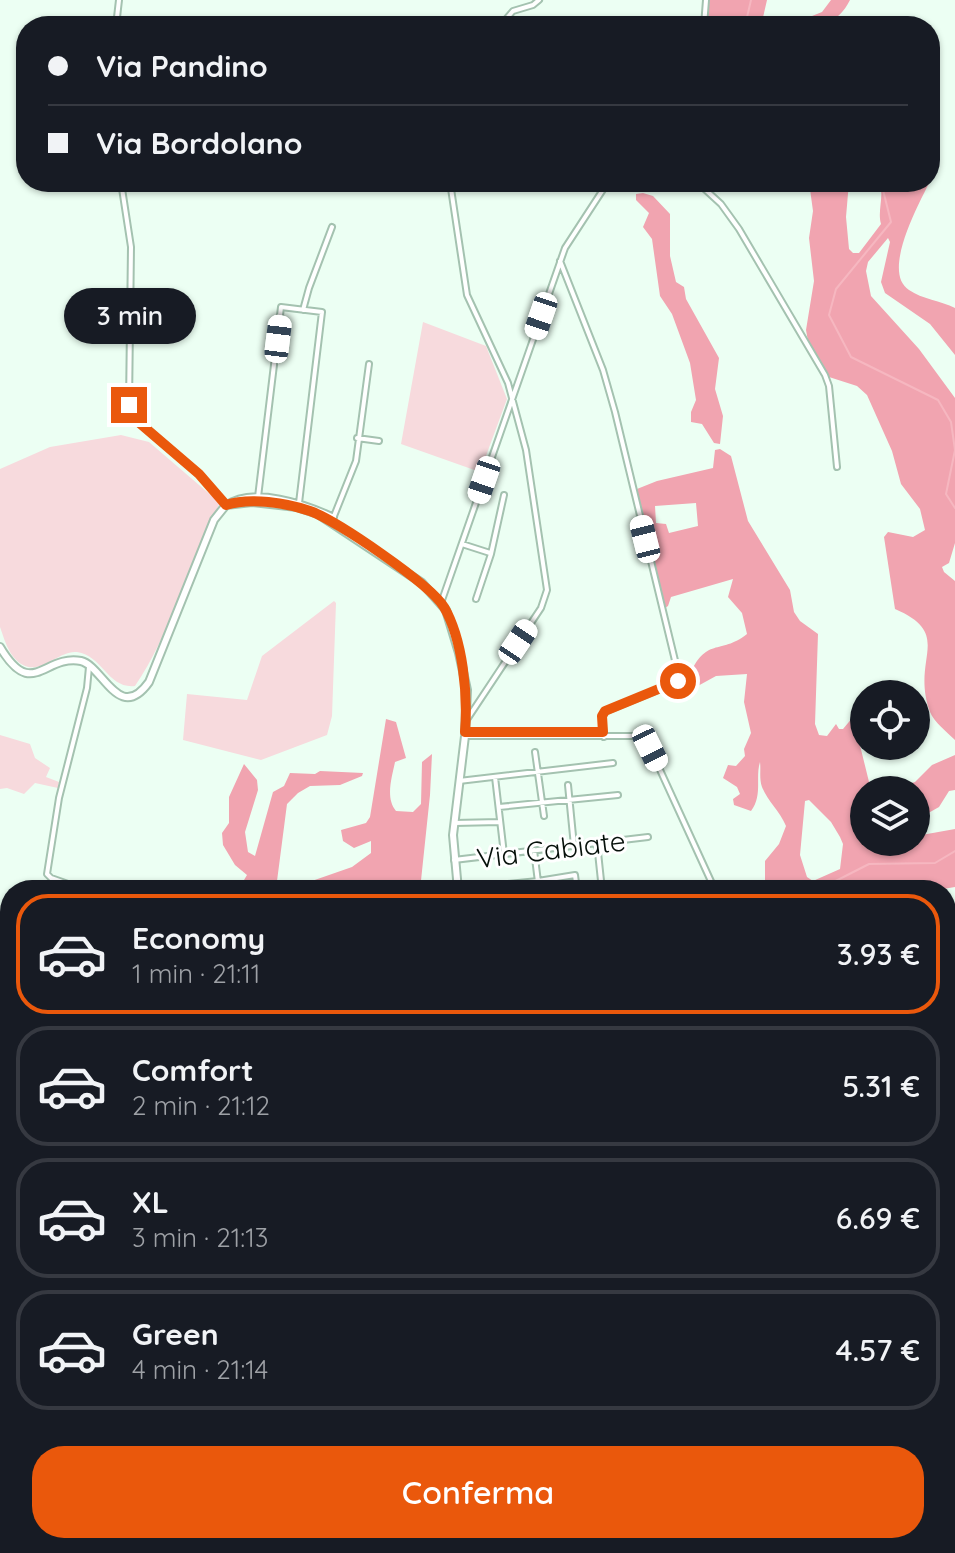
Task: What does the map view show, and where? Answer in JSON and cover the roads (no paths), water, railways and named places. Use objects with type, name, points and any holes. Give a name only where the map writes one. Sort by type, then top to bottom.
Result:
[{"type":"street","points":[[509,16],[513,11],[539,0]]},
{"type":"street","points":[[123,192],[131,247],[130,411],[147,431],[199,474],[226,505]]},
{"type":"street","points":[[452,192],[467,295],[504,375],[528,460],[546,595],[541,608],[466,720]]},
{"type":"street","points":[[441,603],[560,261],[571,237],[601,192]]},
{"type":"street","points":[[708,192],[739,229],[825,375],[829,386],[837,467]]},
{"type":"street","points":[[303,310],[332,227]]},
{"type":"street","points":[[560,261],[603,370],[679,677],[675,683],[604,712],[603,734]]},
{"type":"street","points":[[258,497],[281,307],[322,312],[299,503]]},
{"type":"street","points":[[333,519],[355,466],[369,364]]},
{"type":"street","points":[[357,438],[379,441]]},
{"type":"street","points":[[476,599],[491,554],[504,495]]},
{"type":"street","points":[[0,647],[13,667],[27,673],[69,661],[89,665],[115,693],[134,695],[146,687],[214,520],[226,505],[239,497],[258,497],[299,503],[333,519],[416,579],[441,603],[449,618],[467,690],[454,823],[457,880]]},
{"type":"street","points":[[226,505],[249,502],[297,507],[333,519]]},
{"type":"street","points":[[462,544],[491,554]]},
{"type":"street","points":[[55,880],[47,874],[59,798],[87,688],[89,665]]},
{"type":"street","points":[[465,734],[634,736],[648,745],[710,880]]},
{"type":"street","points":[[535,752],[544,816]]},
{"type":"street","points":[[459,781],[613,763]]},
{"type":"street","points":[[495,777],[504,854]]},
{"type":"street","points":[[568,785],[574,846]]},
{"type":"street","points":[[499,807],[618,795]]},
{"type":"street","points":[[454,823],[500,821]]},
{"type":"street","name":"Via Cabiate","points":[[454,860],[648,837]]},
{"type":"street","points":[[597,843],[601,880]]},
{"type":"street","points":[[534,850],[538,880]]},
{"type":"street","points":[[544,880],[575,875],[576,880]]},
{"type":"waterway","points":[[747,16],[751,0]]},
{"type":"waterway","points":[[884,192],[891,222],[836,289],[829,315],[851,357],[938,400],[951,422],[955,450],[946,494],[955,508]]},
{"type":"waterway","points":[[838,880],[869,864],[935,863],[955,851]]}]
